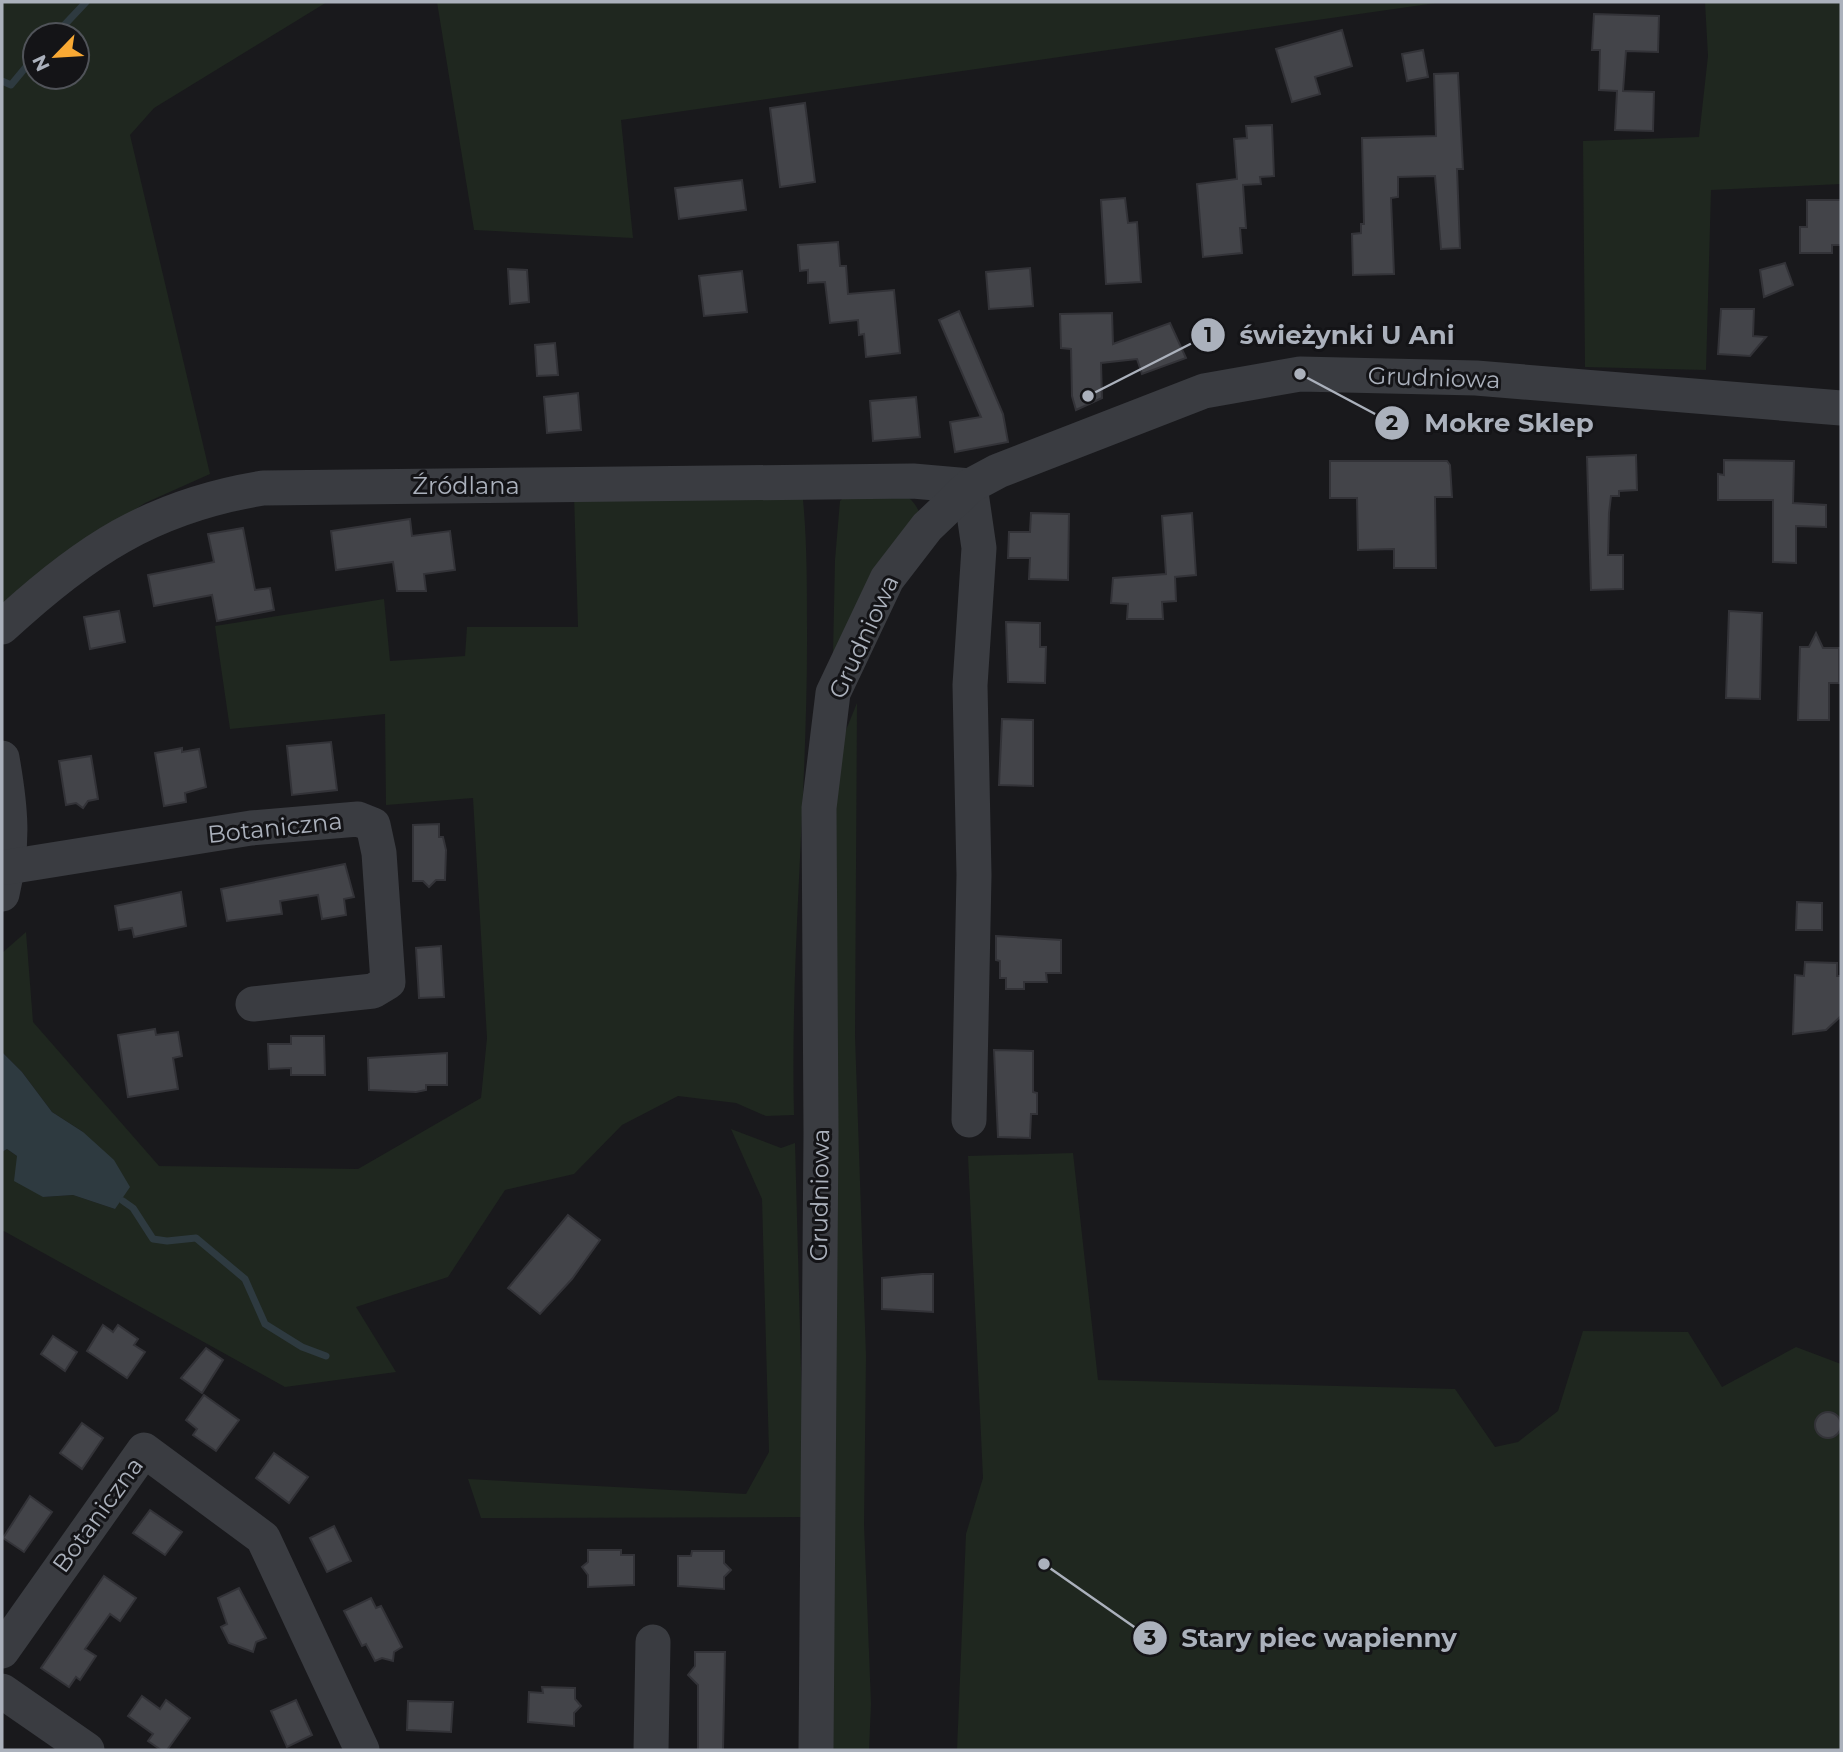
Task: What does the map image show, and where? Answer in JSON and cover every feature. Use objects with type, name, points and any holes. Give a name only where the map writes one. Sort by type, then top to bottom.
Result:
[{"type":"street","name":"Grudniowa","points":[[816,1750],[821,1133],[819,807],[833,693],[887,579],[927,527],[970,486],[998,471],[1204,391],[1300,374],[1476,378],[1841,408]]},
{"type":"street","name":"Źródlana","points":[[2,628],[55,578],[133,528],[184,506],[262,488],[913,481],[970,486]]},
{"type":"street","points":[[969,1120],[974,876],[970,685],[979,548],[970,486]]},
{"type":"street","name":"Botaniczna","points":[[2,758],[12,824],[5,881],[251,828],[358,819],[373,825],[379,853],[388,982],[373,991],[253,1004]]},
{"type":"street","name":"Botaniczna","points":[[2,1651],[144,1450],[263,1538],[362,1750]]},
{"type":"street","points":[[651,1750],[653,1642]]},
{"type":"street","points":[[2,1691],[87,1750]]},
{"type":"shaded area","points":[[2,2],[327,2],[154,108],[130,135],[210,474],[145,503],[55,562],[2,609]]},
{"type":"shaded area","points":[[437,2],[1443,2],[621,120],[633,238],[474,230]]},
{"type":"shaded area","points":[[1705,2],[1841,2],[1841,184],[1711,190],[1706,370],[1585,367],[1583,141],[1699,137],[1708,56]]},
{"type":"shaded area","points":[[802,490],[806,558],[807,688],[794,993],[794,1115],[766,1116],[736,1103],[678,1096],[622,1125],[574,1174],[505,1190],[448,1277],[356,1307],[396,1372],[285,1387],[2,1230],[2,1152],[7,1149],[17,1156],[17,1168],[43,1197],[73,1195],[115,1209],[83,1132],[52,1112],[22,1072],[2,1052],[2,953],[26,932],[33,1022],[159,1166],[358,1169],[481,1098],[487,1038],[473,798],[386,805],[385,714],[230,729],[215,626],[384,599],[390,661],[465,656],[467,627],[578,627],[574,494]]},
{"type":"shaded area","points":[[881,490],[900,493],[914,503],[919,512],[833,655],[835,560],[840,501],[851,491]]},
{"type":"shaded area","points":[[857,703],[855,1036],[866,1356],[864,1524],[871,1704],[869,1750],[832,1750],[835,776],[844,735]]},
{"type":"shaded area","points":[[2,1052],[22,1072],[52,1112],[83,1132],[114,1160],[130,1187],[115,1209],[73,1195],[43,1197],[14,1181],[17,1156],[7,1149],[2,1152]]},
{"type":"shaded area","points":[[731,1129],[781,1148],[795,1143],[805,1517],[481,1518],[468,1479],[746,1494],[769,1452],[762,1199]]},
{"type":"shaded area","points":[[1073,1153],[1098,1380],[1455,1389],[1495,1447],[1518,1442],[1558,1411],[1583,1331],[1688,1332],[1722,1387],[1796,1347],[1841,1364],[1841,1750],[957,1750],[966,1534],[983,1478],[968,1156]]},
{"type":"building","points":[[1594,14],[1659,16],[1658,52],[1626,51],[1623,91],[1654,92],[1653,131],[1615,130],[1617,91],[1599,90],[1600,50],[1592,50]]},
{"type":"building","points":[[1342,30],[1352,66],[1315,77],[1320,94],[1292,102],[1276,49]]},
{"type":"building","points":[[1423,50],[1428,77],[1407,81],[1402,54]]},
{"type":"building","points":[[1458,73],[1463,169],[1457,169],[1460,248],[1441,249],[1435,176],[1398,177],[1398,197],[1391,198],[1394,274],[1353,275],[1352,234],[1361,233],[1361,224],[1364,224],[1362,138],[1436,136],[1434,74]]},
{"type":"building","points":[[805,103],[815,182],[780,187],[770,108]]},
{"type":"building","points":[[1272,125],[1274,176],[1260,177],[1261,184],[1243,185],[1246,228],[1240,228],[1242,253],[1203,257],[1197,184],[1237,179],[1234,139],[1247,138],[1246,126]]},
{"type":"building","points":[[742,180],[746,210],[679,219],[675,188]]},
{"type":"building","points":[[1125,198],[1128,223],[1137,222],[1141,282],[1106,284],[1101,200]]},
{"type":"building","points":[[1807,200],[1841,200],[1841,245],[1832,245],[1832,253],[1800,253],[1800,227],[1807,227]]},
{"type":"building","points":[[838,242],[840,266],[846,266],[848,294],[894,290],[900,353],[866,357],[864,334],[859,335],[858,320],[830,323],[825,282],[808,283],[808,270],[800,271],[798,245]]},
{"type":"building","points":[[1785,263],[1793,285],[1764,297],[1760,270]]},
{"type":"building","points":[[1030,268],[1033,306],[989,309],[986,272]]},
{"type":"building","points":[[508,269],[527,270],[529,302],[510,304]]},
{"type":"building","points":[[742,271],[747,312],[704,316],[699,276]]},
{"type":"building","points":[[1721,309],[1754,309],[1753,336],[1766,337],[1750,356],[1718,354]]},
{"type":"building","points":[[959,311],[1003,414],[1008,442],[955,452],[950,422],[981,417],[939,320]]},
{"type":"building","points":[[1112,313],[1113,344],[1170,323],[1186,358],[1142,374],[1137,359],[1101,363],[1102,398],[1076,410],[1072,396],[1071,349],[1061,348],[1060,314]]},
{"type":"building","points":[[555,343],[558,375],[537,376],[535,345]]},
{"type":"building","points":[[578,393],[581,430],[547,433],[544,397]]},
{"type":"building","points":[[916,397],[920,437],[873,441],[870,401]]},
{"type":"building","points":[[1636,455],[1637,490],[1619,491],[1619,496],[1611,496],[1609,513],[1608,555],[1623,555],[1623,589],[1591,590],[1587,457]]},
{"type":"building","points":[[1724,460],[1794,461],[1793,503],[1826,505],[1826,527],[1796,526],[1796,563],[1773,562],[1773,500],[1718,500],[1718,474],[1724,475]]},
{"type":"building","points":[[1330,461],[1447,461],[1450,465],[1452,497],[1435,497],[1436,568],[1394,568],[1394,549],[1358,550],[1357,498],[1330,498]]},
{"type":"building","points":[[1031,513],[1069,514],[1068,580],[1029,579],[1030,558],[1008,558],[1009,532],[1030,532]]},
{"type":"building","points":[[1192,513],[1196,575],[1175,577],[1176,601],[1162,602],[1163,619],[1127,619],[1128,604],[1111,603],[1113,578],[1166,574],[1162,516]]},
{"type":"building","points":[[410,519],[412,536],[450,531],[455,570],[424,574],[426,591],[397,591],[393,562],[336,570],[331,531]]},
{"type":"building","points":[[243,528],[255,590],[270,588],[274,610],[217,621],[212,595],[154,606],[148,575],[214,562],[208,534]]},
{"type":"building","points":[[119,611],[125,642],[90,649],[84,617]]},
{"type":"building","points":[[1729,611],[1762,613],[1760,699],[1726,698]]},
{"type":"building","points":[[1006,622],[1040,623],[1040,647],[1046,647],[1045,683],[1008,682]]},
{"type":"building","points":[[1816,633],[1823,648],[1839,648],[1839,683],[1829,683],[1829,720],[1798,720],[1800,647],[1809,647]]},
{"type":"building","points":[[1002,719],[1033,720],[1033,786],[999,785]]},
{"type":"building","points":[[331,742],[337,790],[292,795],[287,746]]},
{"type":"building","points":[[182,748],[182,752],[199,749],[206,787],[185,793],[186,802],[164,806],[155,753]]},
{"type":"building","points":[[91,756],[98,799],[88,801],[83,808],[76,803],[66,805],[59,761]]},
{"type":"building","points":[[439,824],[439,837],[443,837],[446,850],[445,880],[436,880],[429,887],[423,881],[413,881],[413,825]]},
{"type":"building","points":[[345,864],[354,897],[344,899],[346,915],[322,919],[318,895],[280,901],[282,914],[227,921],[221,889]]},
{"type":"building","points":[[181,892],[186,926],[134,937],[132,928],[119,930],[115,906]]},
{"type":"building","points":[[1797,902],[1822,903],[1822,930],[1796,930]]},
{"type":"building","points":[[996,936],[1061,940],[1061,973],[1046,973],[1047,982],[1024,982],[1024,989],[1006,989],[1006,978],[1000,978],[1000,961],[996,960]]},
{"type":"building","points":[[441,946],[444,997],[419,998],[416,948]]},
{"type":"building","points":[[1805,962],[1837,963],[1837,976],[1841,976],[1841,1016],[1826,1030],[1793,1034],[1795,975],[1804,976]]},
{"type":"building","points":[[155,1029],[156,1035],[178,1032],[182,1056],[173,1058],[178,1089],[128,1097],[118,1035]]},
{"type":"building","points":[[291,1036],[324,1036],[325,1075],[291,1075],[291,1068],[269,1069],[268,1044],[291,1044]]},
{"type":"building","points":[[994,1050],[1033,1051],[1033,1092],[1037,1093],[1037,1114],[1031,1114],[1030,1138],[998,1137]]},
{"type":"building","points":[[447,1053],[447,1085],[426,1085],[426,1090],[416,1092],[369,1090],[368,1058]]},
{"type":"building","points":[[568,1215],[600,1240],[572,1279],[540,1314],[508,1288]]},
{"type":"building","points":[[933,1274],[933,1312],[882,1309],[882,1278]]},
{"type":"building","points":[[103,1325],[113,1332],[118,1325],[138,1339],[134,1345],[145,1352],[127,1378],[87,1351]]},
{"type":"building","points":[[53,1336],[77,1352],[65,1371],[41,1354]]},
{"type":"building","points":[[206,1348],[223,1360],[202,1393],[181,1378]]},
{"type":"building","points":[[204,1395],[239,1420],[216,1451],[193,1435],[197,1429],[186,1420]]},
{"type":"building","points":[[1828,1412],[1837,1416],[1841,1425],[1837,1434],[1828,1438],[1819,1434],[1815,1425],[1819,1416]]},
{"type":"building","points":[[82,1423],[103,1438],[82,1469],[60,1453]]},
{"type":"building","points":[[274,1453],[308,1477],[289,1503],[256,1478]]},
{"type":"building","points":[[30,1496],[52,1512],[24,1552],[3,1538]]},
{"type":"building","points":[[150,1510],[182,1532],[165,1555],[133,1533]]},
{"type":"building","points":[[334,1526],[351,1561],[327,1572],[310,1538]]},
{"type":"building","points":[[588,1550],[621,1550],[621,1555],[634,1555],[634,1585],[588,1587],[588,1575],[582,1567],[588,1562]]},
{"type":"building","points":[[692,1551],[724,1551],[724,1563],[731,1570],[724,1577],[724,1589],[678,1586],[678,1556],[691,1556]]},
{"type":"building","points":[[104,1576],[136,1598],[120,1621],[110,1614],[85,1649],[96,1656],[80,1680],[76,1677],[69,1687],[41,1668]]},
{"type":"building","points":[[239,1588],[266,1638],[256,1642],[253,1652],[229,1643],[221,1627],[227,1624],[218,1598]]},
{"type":"building","points":[[371,1598],[376,1608],[381,1606],[402,1647],[394,1652],[393,1661],[382,1658],[375,1661],[366,1644],[362,1646],[344,1611]]},
{"type":"building","points":[[695,1652],[725,1652],[723,1750],[698,1750],[698,1685],[688,1675],[695,1666]]},
{"type":"building","points":[[542,1687],[575,1688],[575,1699],[581,1706],[574,1713],[574,1726],[528,1722],[529,1692],[543,1693]]},
{"type":"building","points":[[142,1696],[160,1709],[166,1700],[190,1718],[167,1750],[161,1750],[148,1741],[153,1734],[128,1716]]},
{"type":"building","points":[[296,1700],[312,1735],[287,1747],[271,1711]]},
{"type":"building","points":[[408,1701],[453,1702],[451,1732],[407,1730]]},
{"type":"waterway","points":[[68,21],[86,2]]},
{"type":"waterway","points":[[2,81],[11,85],[21,73]]},
{"type":"waterway","points":[[123,1201],[133,1208],[153,1239],[167,1241],[196,1238],[245,1279],[265,1324],[302,1347],[326,1356]]},
{"type":"place","name":"Mokre Sklep","points":[[1300,374]]},
{"type":"place","name":"świeżynki U Ani","points":[[1088,396]]},
{"type":"place","name":"Stary piec wapienny","points":[[1044,1564]]}]
